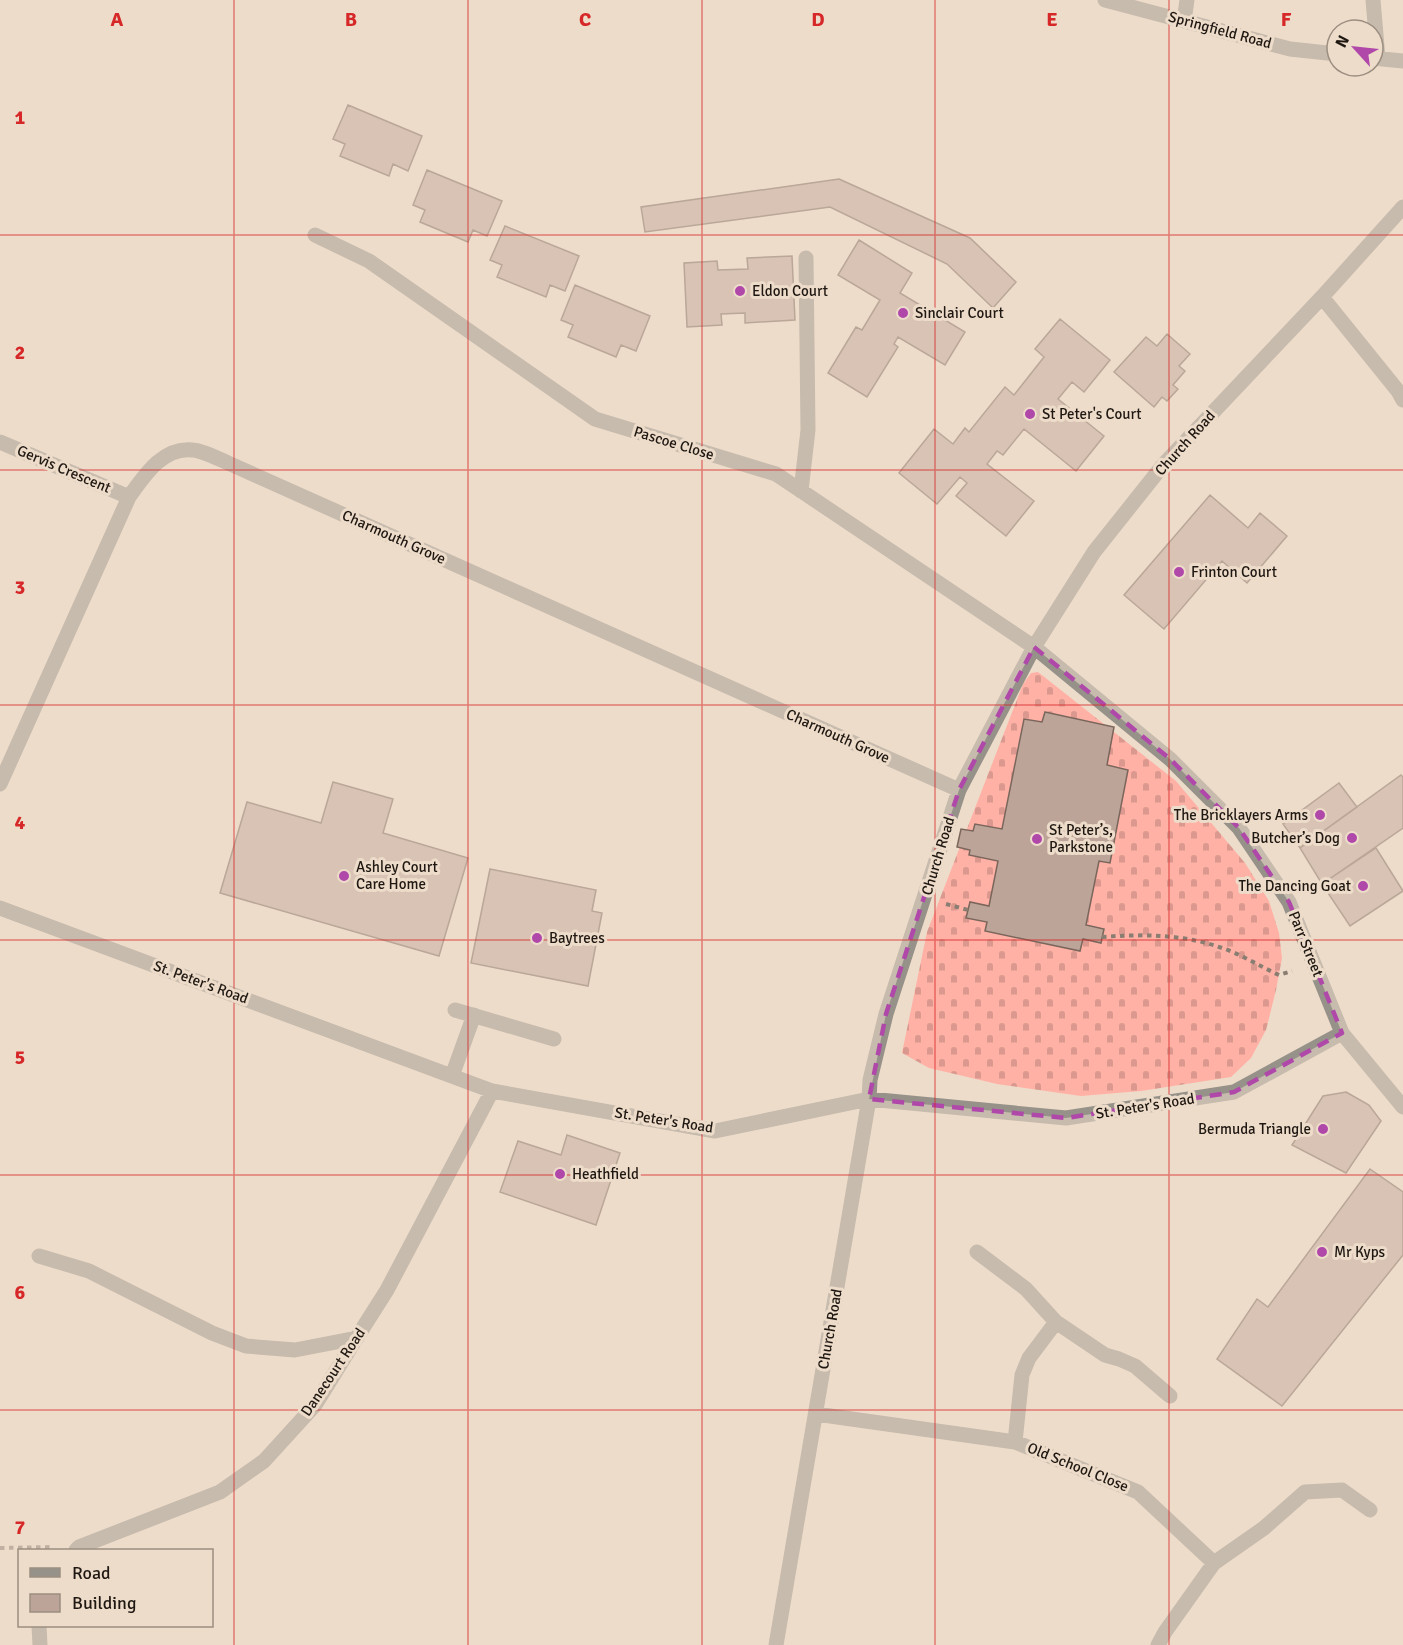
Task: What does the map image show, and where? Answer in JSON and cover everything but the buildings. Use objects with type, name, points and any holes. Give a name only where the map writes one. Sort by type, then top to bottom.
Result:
[{"type":"street","name":"Springfield Road","points":[[1105,0],[1290,49],[1325,53]]},
{"type":"street","points":[[1184,21],[1187,0]]},
{"type":"street","points":[[1373,0],[1374,18]]},
{"type":"street","points":[[1385,59],[1403,61]]},
{"type":"street","name":"Church Road","points":[[776,1645],[869,1099],[870,1080],[886,1014],[959,790],[1034,647],[1094,552],[1164,464],[1322,297],[1403,207]]},
{"type":"street","name":"Pascoe Close","points":[[315,235],[369,261],[595,418],[776,474],[1034,647]]},
{"type":"street","points":[[801,491],[807,430],[806,258]]},
{"type":"street","points":[[1322,297],[1403,400]]},
{"type":"street","name":"Gervis Crescent","points":[[0,442],[129,497]]},
{"type":"street","name":"Charmouth Grove","points":[[0,784],[129,497],[146,472],[169,454],[193,450],[248,472],[959,790]]},
{"type":"street","name":"Parr Street","points":[[1034,647],[1170,759],[1239,828],[1289,902],[1342,1033],[1403,1107]]},
{"type":"street","name":"St. Peter's Road","points":[[0,908],[492,1090],[714,1131],[869,1099],[1066,1118],[1234,1092],[1342,1033]]},
{"type":"street","points":[[455,1010],[554,1039]]},
{"type":"street","points":[[452,1076],[474,1015]]},
{"type":"street","name":"Danecourt Road","points":[[77,1549],[220,1492],[264,1461],[315,1405],[387,1290],[492,1090]]},
{"type":"street","points":[[976,1252],[1026,1289],[1056,1322],[1105,1355],[1135,1366],[1170,1396]]},
{"type":"street","points":[[39,1256],[89,1271],[212,1333],[246,1346],[295,1350],[357,1338]]},
{"type":"street","points":[[1016,1442],[1022,1375],[1029,1358],[1056,1322]]},
{"type":"street","name":"Old School Close","points":[[816,1414],[1016,1442],[1138,1492],[1214,1563]]},
{"type":"street","points":[[1158,1645],[1214,1563],[1264,1528],[1305,1492],[1342,1490],[1370,1510]]},
{"type":"street","points":[[39,1627],[40,1645]]},
{"type":"path","points":[[951,906],[968,910]]},
{"type":"path","points":[[1102,937],[1134,935],[1186,938],[1221,947],[1279,975],[1314,965]]},
{"type":"path","points":[[0,1548],[77,1549]]},
{"type":"highlighted area","points":[[1034,647],[1170,759],[1239,828],[1289,902],[1342,1033],[1234,1092],[1066,1118],[869,1099],[886,1014],[959,790]]},
{"type":"green space","points":[[1038,672],[1176,781],[1245,863],[1269,901],[1279,933],[1282,958],[1276,990],[1266,1030],[1251,1058],[1231,1077],[1141,1091],[1081,1096],[997,1084],[929,1068],[902,1053],[927,932],[1023,684],[1031,673]]},
{"type":"place","name":"Eldon Court","points":[[740,291]]},
{"type":"place","name":"Sinclair Court","points":[[903,313]]},
{"type":"place","name":"St Peter's Court","points":[[1030,414]]},
{"type":"place","name":"Frinton Court","points":[[1179,572]]},
{"type":"place","name":"The Bricklayers Arms","points":[[1320,815]]},
{"type":"place","name":"Butcher’s Dog","points":[[1352,838]]},
{"type":"place","name":"St Peter’s, Parkstone","points":[[1037,839]]},
{"type":"place","name":"Ashley Court Care Home","points":[[344,876]]},
{"type":"place","name":"The Dancing Goat","points":[[1363,886]]},
{"type":"place","name":"Baytrees","points":[[537,938]]},
{"type":"place","name":"Bermuda Triangle","points":[[1323,1129]]},
{"type":"place","name":"Heathfield","points":[[560,1174]]},
{"type":"place","name":"Mr Kyps","points":[[1322,1252]]}]
